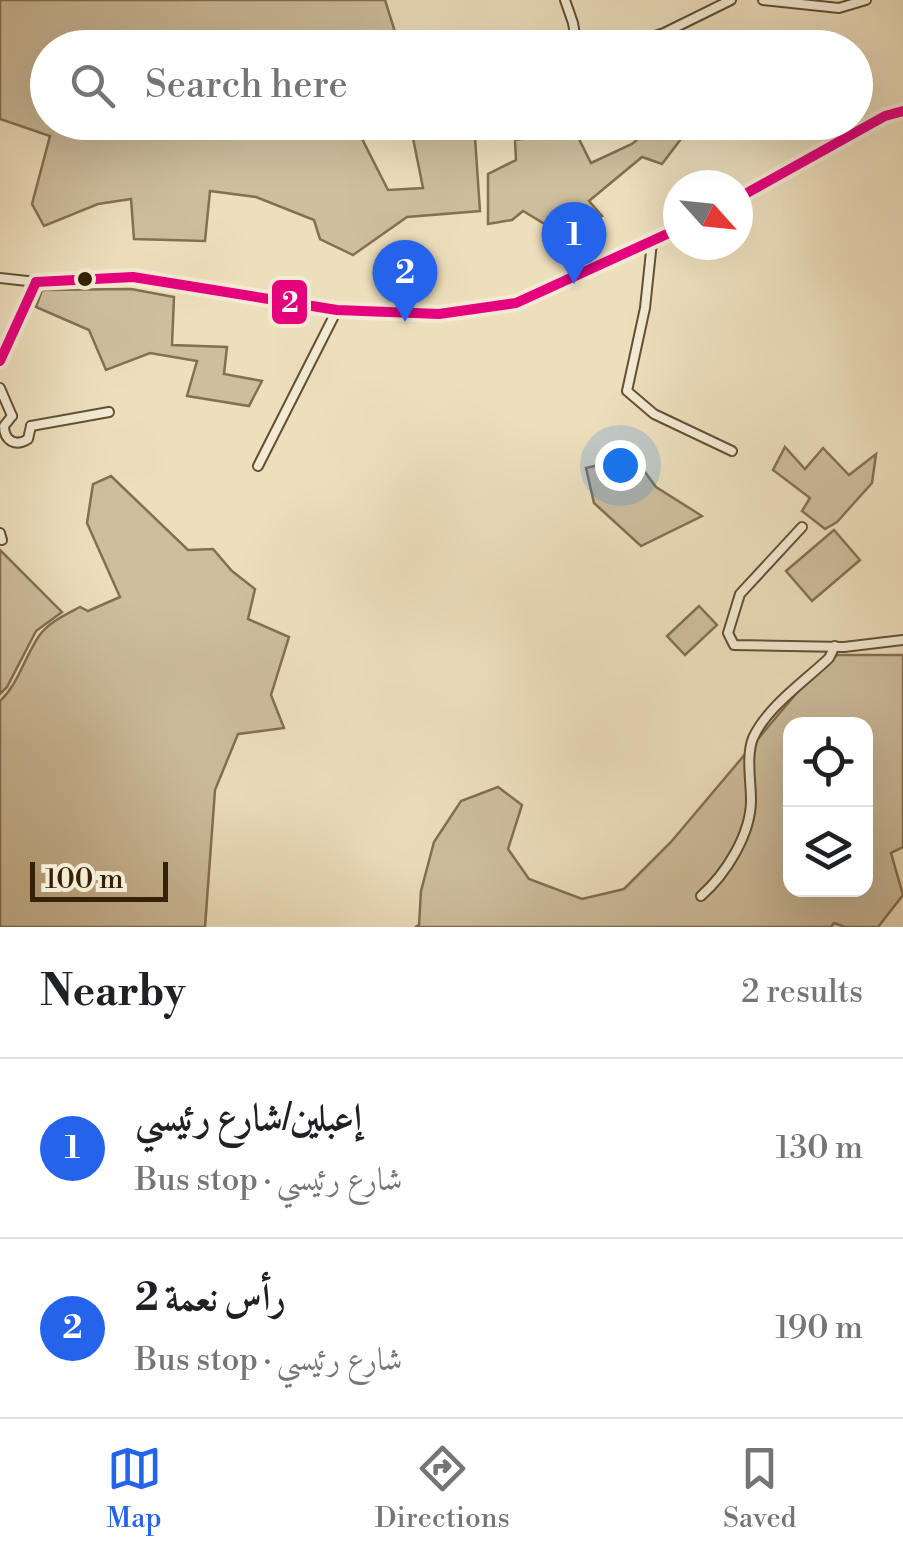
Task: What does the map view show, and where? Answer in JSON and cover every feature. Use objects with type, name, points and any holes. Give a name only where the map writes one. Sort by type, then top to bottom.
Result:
[{"type":"street","points":[[565,0],[575,30]]},
{"type":"street","points":[[672,30],[731,0]]},
{"type":"street","points":[[763,0],[839,8],[866,0]]},
{"type":"street","points":[[873,123],[903,112]]},
{"type":"street","points":[[753,190],[842,140]]},
{"type":"street","points":[[0,278],[36,282],[133,277],[336,310],[439,314],[516,302],[663,236]]},
{"type":"street","points":[[652,242],[644,308],[627,391],[654,414],[732,450]]},
{"type":"street","points":[[0,361],[36,282]]},
{"type":"street","points":[[258,466],[336,310]]},
{"type":"street","points":[[0,388],[23,419],[30,435],[20,443],[11,442],[2,431],[6,422],[23,419],[109,412]]},
{"type":"street","points":[[802,527],[740,594],[728,633],[734,645],[835,646],[903,640]]},
{"type":"street","points":[[702,896],[715,882],[746,828],[751,811],[750,757],[754,736],[769,716],[829,658],[835,646]]},
{"type":"shaded area","points":[[0,0],[385,0],[394,30],[30,30],[30,129],[0,119]]},
{"type":"shaded area","points":[[49,140],[363,140],[388,190],[423,188],[413,140],[475,140],[480,211],[407,217],[353,255],[320,239],[314,220],[256,197],[210,191],[205,241],[134,239],[131,199],[98,204],[44,226],[32,204]]},
{"type":"shaded area","points":[[515,140],[580,140],[591,163],[637,140],[680,140],[662,164],[642,157],[589,201],[602,216],[558,232],[523,211],[512,220],[488,224],[488,174],[516,160]]},
{"type":"shaded area","points":[[131,289],[174,297],[172,345],[227,347],[224,374],[262,381],[249,406],[187,396],[197,361],[150,353],[106,370],[89,330],[36,307],[42,290]]},
{"type":"shaded area","points":[[785,447],[805,469],[823,448],[849,475],[876,454],[872,483],[837,522],[825,529],[802,511],[810,498],[773,470]]},
{"type":"shaded area","points":[[634,457],[656,487],[702,516],[641,546],[594,503],[586,468]]},
{"type":"shaded area","points":[[111,476],[188,550],[213,549],[255,589],[248,619],[289,637],[271,695],[284,728],[238,734],[215,790],[205,927],[0,927],[0,701],[48,627],[80,607],[88,611],[120,597],[87,523],[93,484]]},
{"type":"shaded area","points":[[834,530],[860,560],[812,601],[786,571]]},
{"type":"shaded area","points":[[0,550],[62,612],[36,631],[0,694]]},
{"type":"shaded area","points":[[699,606],[717,625],[685,655],[667,636]]},
{"type":"shaded area","points":[[837,655],[903,655],[903,847],[891,853],[903,895],[878,927],[834,923],[831,927],[415,927],[419,925],[421,891],[434,842],[461,801],[498,787],[522,805],[508,849],[529,879],[582,899],[624,889],[671,842],[800,689]]},
{"type":"transit line","name":"2","points":[[873,123],[903,111]]},
{"type":"transit line","name":"2","points":[[753,190],[842,140]]},
{"type":"transit line","name":"2","points":[[36,282],[133,277],[337,310],[439,314],[516,303],[663,236]]},
{"type":"transit line","name":"2","points":[[0,361],[36,282]]},
{"type":"place","name":"إعبلين/شارع رئيسي","points":[[574,284]]},
{"type":"place","name":"رأس نعمة 2","points":[[405,322]]}]
